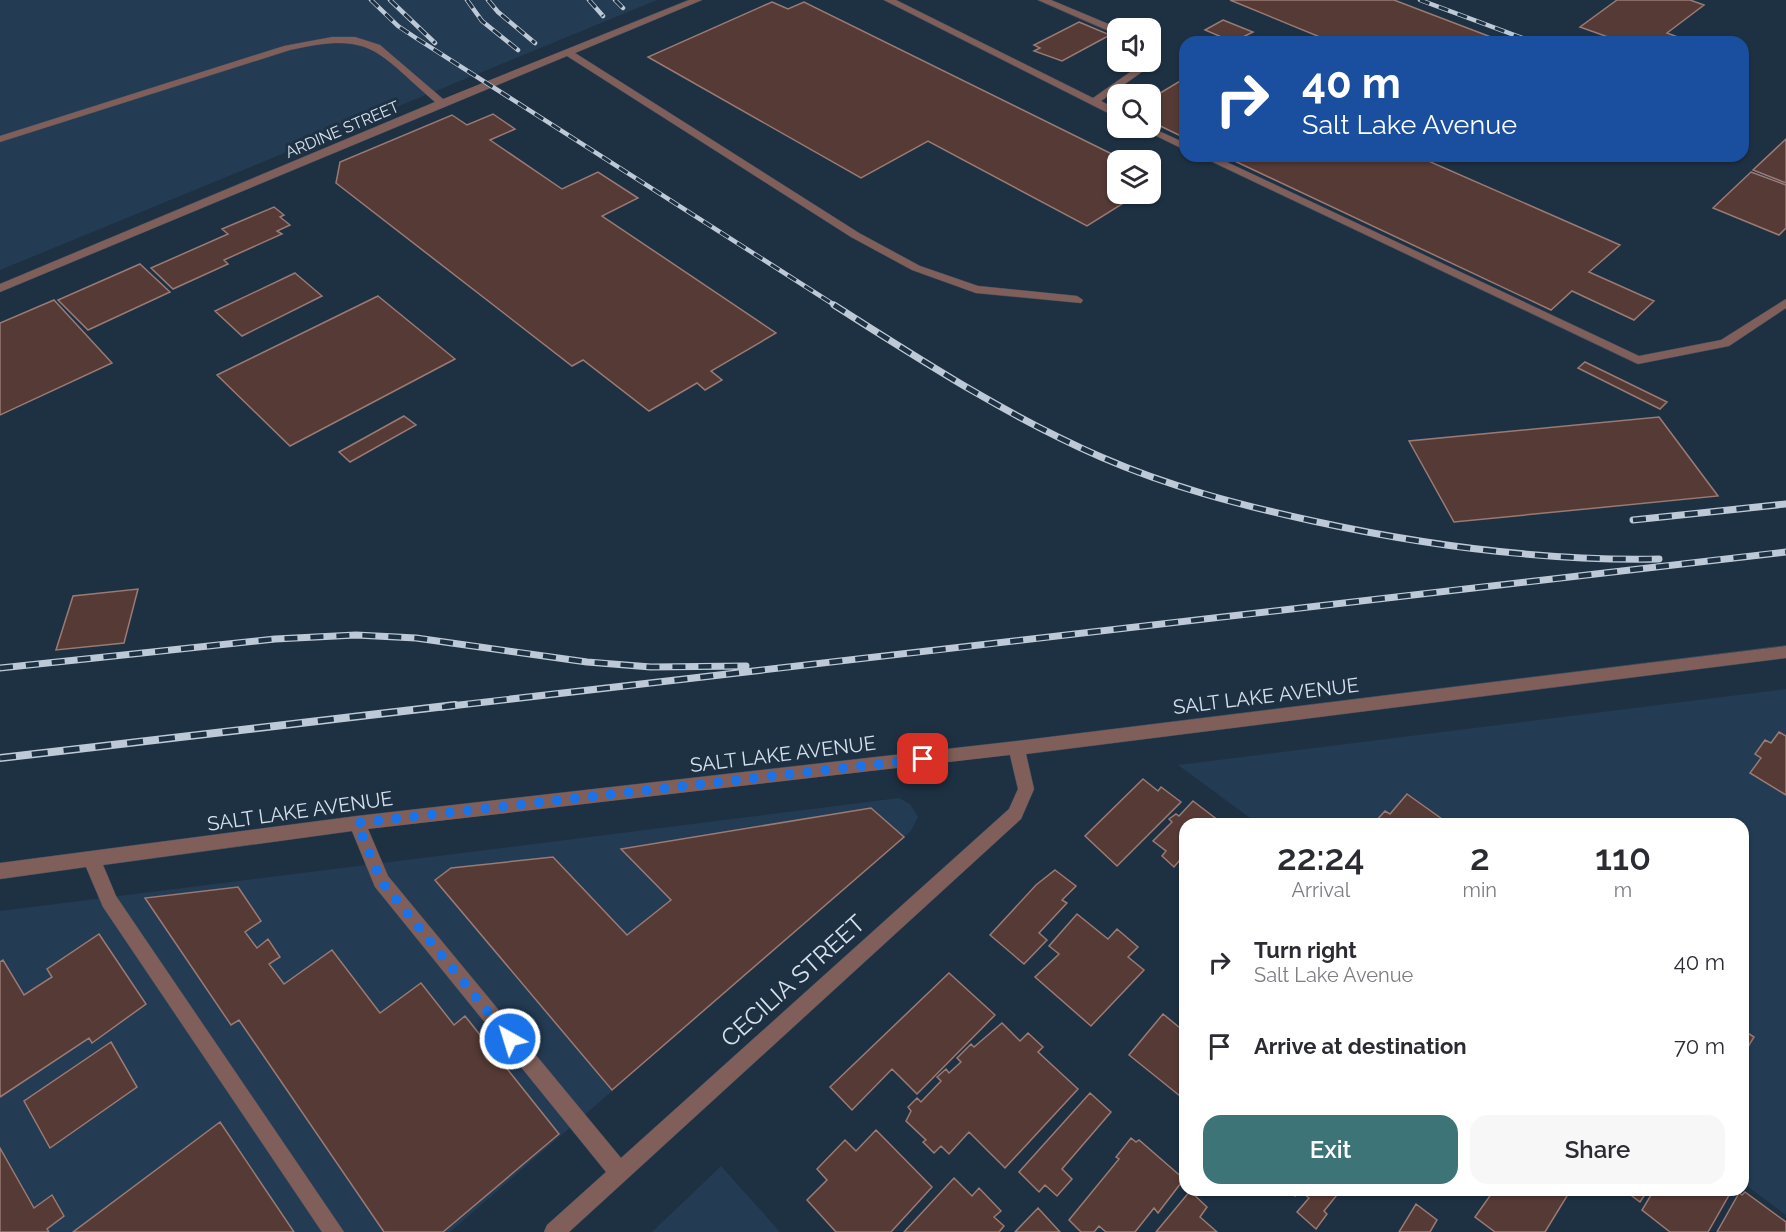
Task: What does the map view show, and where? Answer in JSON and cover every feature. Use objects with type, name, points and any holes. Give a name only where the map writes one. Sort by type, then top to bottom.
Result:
[{"type":"street","name":"ARDINE STREET","points":[[0,288],[442,103],[698,0]]},
{"type":"street","points":[[889,0],[1107,109]]},
{"type":"street","points":[[1042,0],[1107,27]]},
{"type":"street","points":[[0,139],[288,48],[322,40],[346,38],[377,47],[442,103]]},
{"type":"street","points":[[568,52],[855,235],[916,268],[976,289],[1077,300]]},
{"type":"street","points":[[1093,102],[1137,72]]},
{"type":"street","points":[[1161,136],[1179,144]]},
{"type":"street","points":[[1217,162],[1638,360],[1725,343],[1786,303]]},
{"type":"street","name":"SALT LAKE AVENUE","points":[[0,871],[357,823],[1017,748],[1786,652]]},
{"type":"street","name":"CECILIA STREET","points":[[554,1232],[1015,813],[1026,789],[1017,748]]},
{"type":"street","points":[[357,823],[381,881],[619,1172]]},
{"type":"street","points":[[92,860],[109,901],[334,1232]]},
{"type":"shaded area","points":[[0,0],[657,0],[0,270]]},
{"type":"shaded area","points":[[1786,689],[1786,1215],[1749,1187],[1749,818],[1250,818],[1178,765]]},
{"type":"shaded area","points":[[899,798],[910,804],[918,817],[911,831],[450,1232],[0,1232],[0,911]]},
{"type":"shaded area","points":[[721,1166],[780,1232],[652,1232]]},
{"type":"building","points":[[1230,0],[1394,0],[1488,36],[1317,36]]},
{"type":"building","points":[[1617,0],[1690,0],[1704,5],[1667,33],[1675,36],[1605,36],[1580,27]]},
{"type":"building","points":[[772,2],[788,9],[804,2],[1107,152],[1107,204],[1122,204],[1087,226],[928,141],[861,178],[648,57]]},
{"type":"building","points":[[1223,20],[1253,32],[1245,36],[1219,36],[1205,30]]},
{"type":"building","points":[[1079,22],[1107,34],[1107,37],[1062,61],[1034,51],[1040,48],[1034,45]]},
{"type":"building","points":[[1179,82],[1179,135],[1161,126],[1161,92]]},
{"type":"building","points":[[493,114],[515,129],[490,140],[562,189],[598,172],[638,198],[602,216],[776,333],[711,371],[722,380],[705,390],[697,383],[649,411],[583,360],[572,366],[336,183],[340,162],[452,115],[467,125]]},
{"type":"building","points":[[1786,139],[1786,183],[1753,170]]},
{"type":"building","points":[[1237,162],[1431,162],[1620,245],[1589,272],[1654,301],[1634,320],[1572,291],[1551,310]]},
{"type":"building","points":[[1751,172],[1786,185],[1786,228],[1779,235],[1713,208]]},
{"type":"building","points":[[274,207],[284,215],[280,217],[290,225],[277,231],[282,234],[224,260],[228,264],[173,289],[151,268],[228,234],[222,229]]},
{"type":"building","points":[[140,264],[170,292],[88,330],[58,300]]},
{"type":"building","points":[[295,273],[322,296],[242,336],[215,311]]},
{"type":"building","points":[[378,296],[455,359],[290,446],[217,375]]},
{"type":"building","points":[[54,300],[112,363],[0,415],[0,323]]},
{"type":"building","points":[[1585,362],[1667,402],[1660,409],[1578,368]]},
{"type":"building","points":[[404,416],[416,425],[350,462],[339,452]]},
{"type":"building","points":[[1659,417],[1718,496],[1454,522],[1409,441]]},
{"type":"building","points":[[138,589],[124,643],[56,650],[73,596]]},
{"type":"building","points":[[1779,732],[1786,736],[1786,795],[1750,773],[1761,758],[1755,754],[1765,740],[1771,743]]},
{"type":"building","points":[[1143,779],[1158,791],[1161,787],[1181,802],[1117,866],[1085,836]]},
{"type":"building","points":[[1407,794],[1441,818],[1379,818],[1385,811],[1390,814]]},
{"type":"building","points":[[1193,801],[1215,818],[1179,818],[1179,861],[1174,867],[1162,856],[1166,851],[1153,841],[1172,822],[1169,819],[1176,814],[1179,816]]},
{"type":"building","points":[[871,808],[904,837],[612,1090],[435,880],[451,868],[553,857],[627,935],[671,900],[621,849]]},
{"type":"building","points":[[1055,870],[1076,886],[1062,900],[1067,903],[1039,933],[1047,940],[1024,964],[990,935],[1036,885]]},
{"type":"building","points":[[238,887],[261,921],[245,932],[257,948],[268,939],[280,957],[269,964],[284,984],[332,950],[380,1013],[421,983],[454,1025],[465,1016],[559,1134],[443,1232],[384,1232],[239,1020],[231,1025],[145,898]]},
{"type":"building","points":[[1077,914],[1108,939],[1117,929],[1138,947],[1128,957],[1144,970],[1091,1026],[1035,977],[1059,954],[1049,946]]},
{"type":"building","points":[[99,934],[146,1004],[92,1043],[89,1038],[0,1097],[0,962],[3,960],[24,995],[52,977],[47,969]]},
{"type":"building","points":[[949,973],[995,1015],[917,1094],[892,1069],[852,1110],[830,1087]]},
{"type":"building","points":[[1163,1014],[1179,1027],[1179,1095],[1129,1055]]},
{"type":"building","points":[[1002,1023],[1020,1041],[1028,1033],[1043,1047],[1038,1052],[1078,1089],[1005,1168],[969,1132],[949,1154],[941,1146],[934,1153],[923,1142],[926,1140],[906,1121],[911,1111],[908,1107],[917,1098],[921,1102],[941,1081],[937,1077],[946,1069],[949,1073],[961,1062],[957,1058],[971,1044],[974,1047]]},
{"type":"building","points":[[1749,1034],[1754,1037],[1749,1045]]},
{"type":"building","points":[[111,1042],[137,1087],[50,1148],[24,1101]]},
{"type":"building","points":[[1090,1093],[1111,1112],[1062,1169],[1072,1179],[1057,1196],[1045,1185],[1039,1192],[1019,1172]]},
{"type":"building","points":[[220,1122],[294,1232],[73,1232]]},
{"type":"building","points":[[876,1130],[932,1187],[891,1232],[836,1232],[807,1200],[827,1180],[817,1169],[845,1140],[856,1151]]},
{"type":"building","points":[[1131,1138],[1136,1142],[1139,1140],[1179,1175],[1179,1186],[1158,1213],[1154,1208],[1135,1232],[1106,1232],[1099,1226],[1094,1232],[1081,1232],[1069,1220],[1119,1159],[1116,1157]]},
{"type":"building","points":[[0,1148],[34,1208],[52,1195],[64,1216],[47,1229],[49,1232],[0,1232]]},
{"type":"building","points":[[954,1178],[972,1196],[979,1188],[1001,1211],[994,1217],[1004,1226],[999,1232],[904,1232]]},
{"type":"building","points":[[1749,1195],[1786,1222],[1786,1232],[1717,1232],[1737,1196]]},
{"type":"building","points":[[1186,1196],[1195,1196],[1207,1207],[1200,1217],[1217,1232],[1156,1232]]},
{"type":"building","points":[[1306,1196],[1336,1196],[1324,1211],[1327,1214],[1316,1229],[1297,1212],[1309,1198]]},
{"type":"building","points":[[1490,1196],[1567,1196],[1545,1232],[1495,1232],[1475,1217]]},
{"type":"building","points":[[1632,1196],[1644,1196],[1640,1202]]},
{"type":"building","points":[[1650,1196],[1729,1196],[1708,1232],[1670,1232],[1642,1210]]},
{"type":"building","points":[[1416,1204],[1437,1220],[1430,1232],[1399,1232]]},
{"type":"building","points":[[1038,1208],[1060,1232],[1015,1232]]},
{"type":"railway","points":[[371,0],[398,26],[416,38],[836,306]]},
{"type":"railway","points":[[390,0],[435,43]]},
{"type":"railway","points":[[467,0],[482,21],[518,50]]},
{"type":"railway","points":[[488,0],[498,12],[535,43]]},
{"type":"railway","points":[[589,0],[603,16]]},
{"type":"railway","points":[[615,0],[623,8]]},
{"type":"railway","points":[[1420,0],[1517,36]]},
{"type":"railway","points":[[834,305],[965,386],[1032,424],[1127,468],[1179,486],[1232,502],[1313,521],[1442,545],[1572,557],[1659,559]]},
{"type":"railway","points":[[1633,520],[1786,504]]},
{"type":"railway","points":[[442,707],[1786,552]]},
{"type":"railway","points":[[0,668],[275,639],[356,635],[416,638],[587,662],[651,667],[746,666]]},
{"type":"railway","points":[[0,758],[455,705]]},
{"type":"route","points":[[510,1039],[381,881],[357,823],[923,759]]}]
